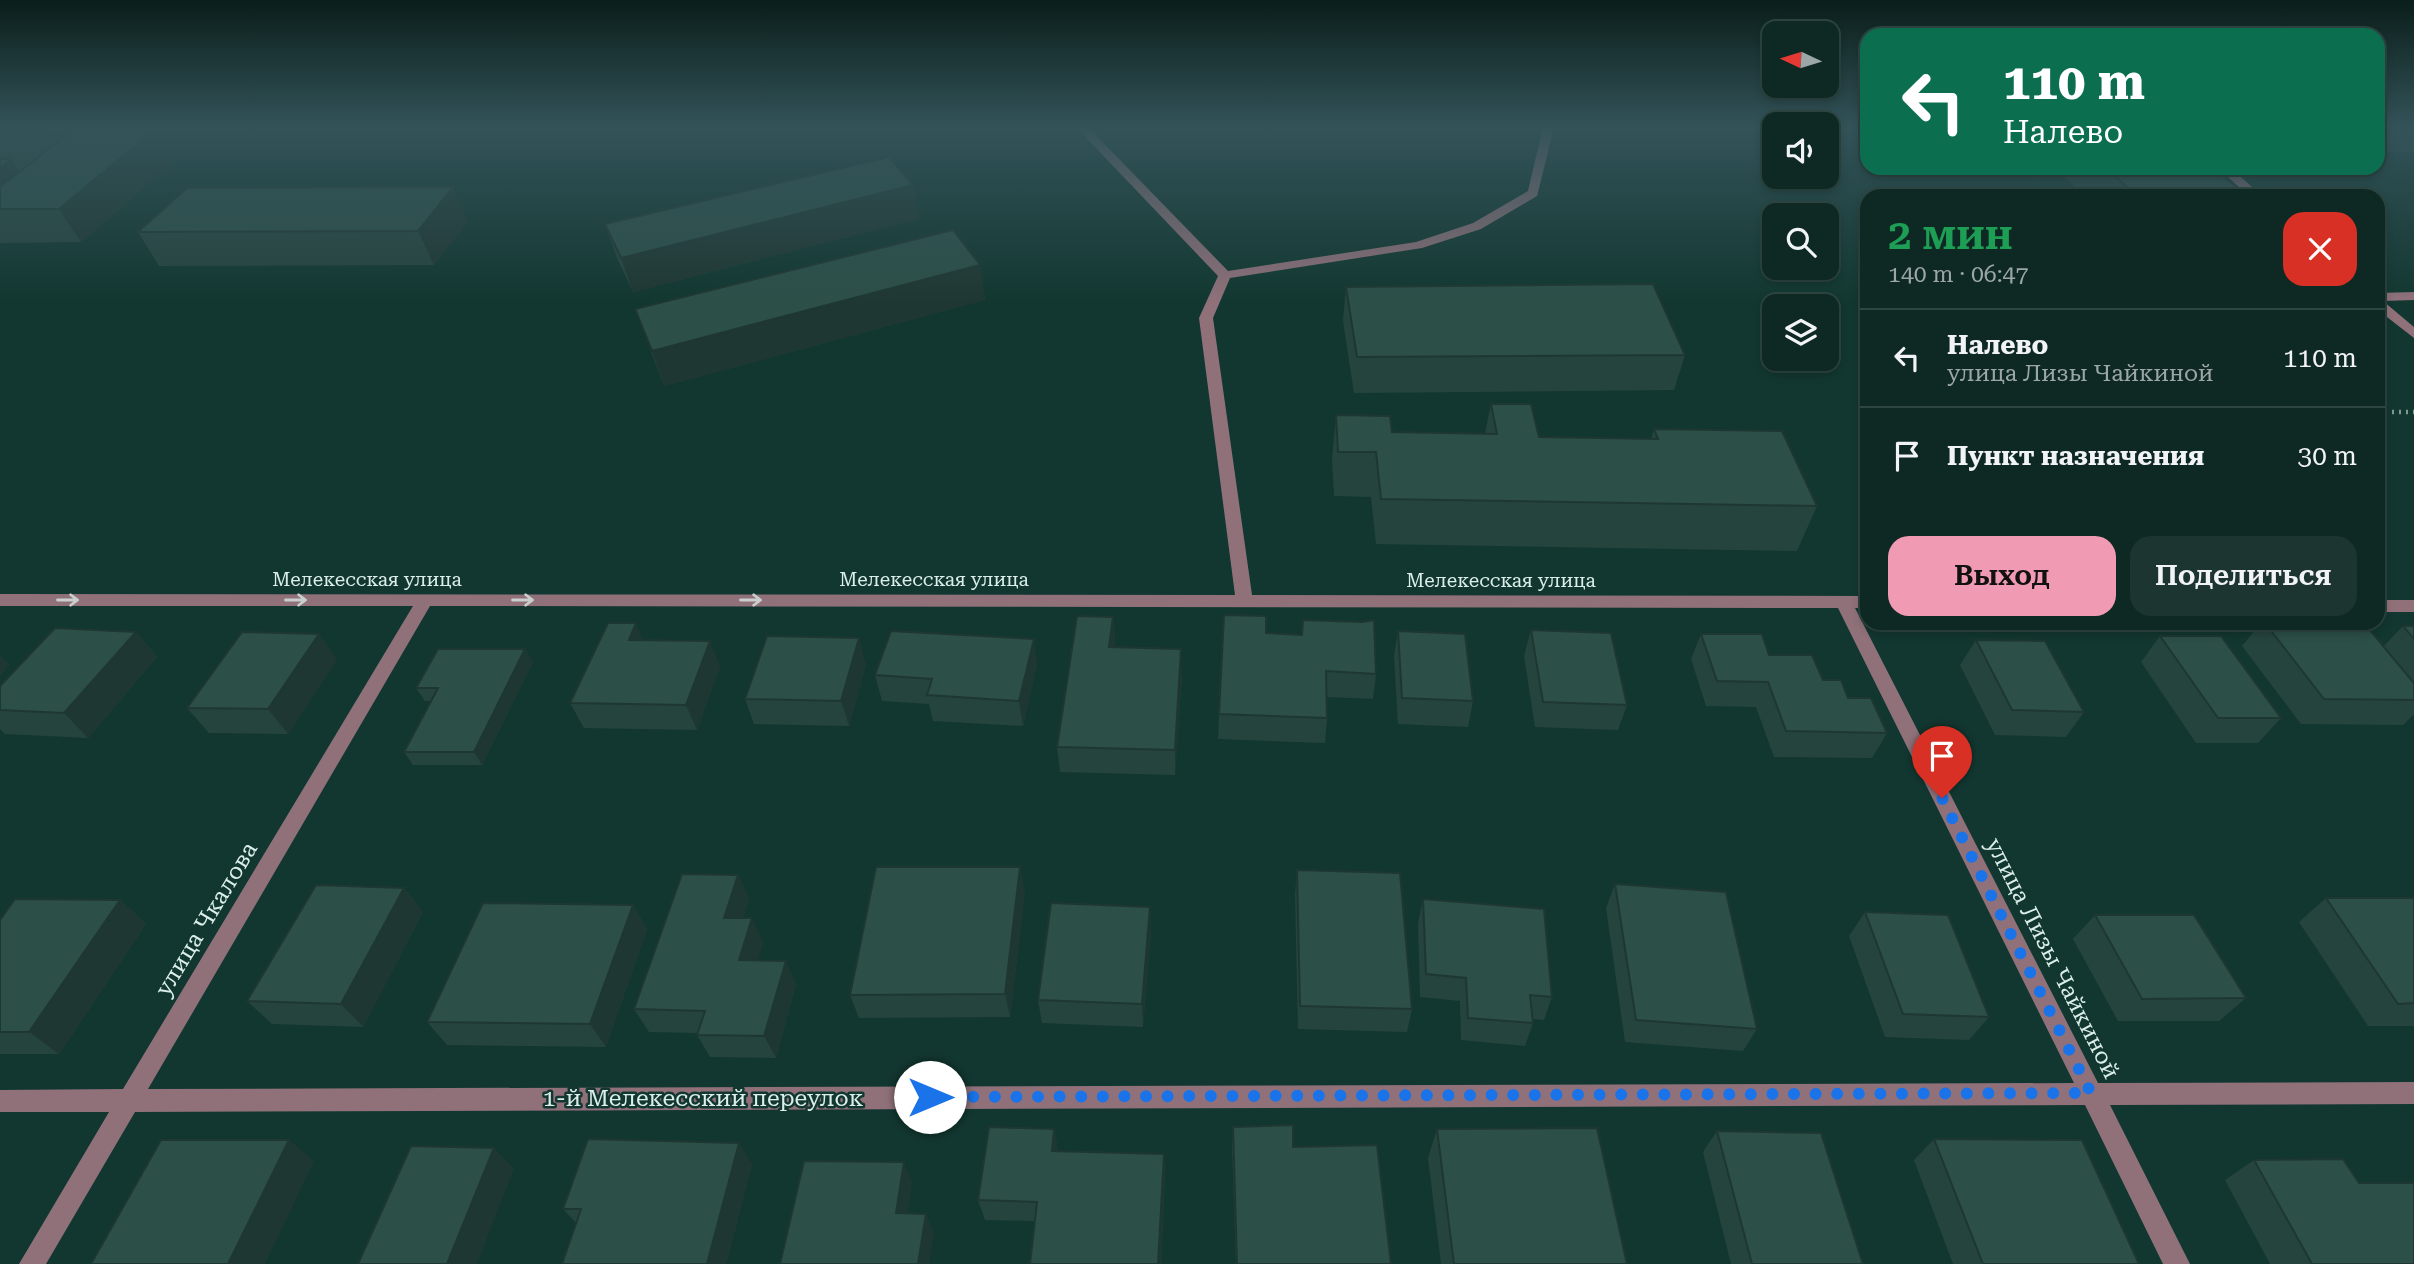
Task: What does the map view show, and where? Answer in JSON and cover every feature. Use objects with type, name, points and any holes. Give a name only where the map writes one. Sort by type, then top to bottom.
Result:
[{"type":"street","points":[[1137,185],[1225,275]]},
{"type":"street","points":[[1225,275],[1418,245],[1477,226],[1533,192],[1535,185]]},
{"type":"street","points":[[1225,275],[1206,318],[1244,600]]},
{"type":"street","points":[[2385,297],[2414,296]]},
{"type":"street","points":[[2385,309],[2414,334]]},
{"type":"street","name":"Мелекесская улица","points":[[0,600],[1860,602]]},
{"type":"street","name":"улица Чкалова","points":[[32,1264],[425,600]]},
{"type":"street","name":"улица Лизы Чайкиной","points":[[1843,601],[2177,1264]]},
{"type":"street","points":[[2385,606],[2414,606]]},
{"type":"street","name":"1-й Мелекесский переулок","points":[[0,1101],[2414,1093]]},
{"type":"path","points":[[2385,412],[2414,412]]},
{"type":"building","points":[[88,185],[59,209],[0,209],[0,187]]},
{"type":"building","points":[[770,185],[913,185],[621,258],[605,224]]},
{"type":"building","points":[[2125,185],[2234,185],[2238,189],[2129,189]]},
{"type":"building","points":[[453,187],[418,231],[138,232],[187,188]]},
{"type":"building","points":[[953,230],[980,265],[652,351],[635,309]]},
{"type":"building","points":[[1653,284],[1685,355],[1357,357],[1346,287]]},
{"type":"building","points":[[1491,404],[1531,404],[1539,437],[1658,439],[1654,429],[1782,431],[1817,506],[1381,499],[1376,452],[1338,452],[1336,415],[1390,416],[1392,432],[1497,434]]},
{"type":"building","points":[[1224,615],[1266,616],[1266,633],[1302,635],[1303,620],[1374,620],[1376,674],[1326,671],[1327,718],[1219,714]]},
{"type":"building","points":[[1077,616],[1113,617],[1109,647],[1181,649],[1175,750],[1057,747]]},
{"type":"building","points":[[608,623],[636,623],[629,640],[710,641],[686,705],[570,703]]},
{"type":"building","points":[[2403,626],[2414,626],[2414,639]]},
{"type":"building","points":[[55,628],[136,632],[64,713],[0,710],[0,686]]},
{"type":"building","points":[[1531,630],[1611,633],[1627,705],[1543,702]]},
{"type":"building","points":[[2270,630],[2370,630],[2414,683],[2414,700],[2324,699]]},
{"type":"building","points":[[891,631],[1034,639],[1019,701],[927,695],[932,679],[875,675]]},
{"type":"building","points":[[1398,631],[1465,634],[1473,701],[1402,698]]},
{"type":"building","points":[[242,632],[319,634],[268,709],[187,708]]},
{"type":"building","points":[[1701,634],[1762,634],[1769,655],[1812,655],[1823,680],[1841,680],[1848,698],[1871,698],[1887,733],[1786,731],[1768,682],[1717,681]]},
{"type":"building","points":[[767,636],[859,638],[841,701],[745,699]]},
{"type":"building","points":[[2160,636],[2221,636],[2281,718],[2218,718]]},
{"type":"building","points":[[1976,640],[2045,641],[2084,712],[2012,710]]},
{"type":"building","points":[[438,649],[525,649],[474,752],[404,752],[438,688],[416,688]]},
{"type":"building","points":[[876,867],[1020,867],[1005,994],[850,995]]},
{"type":"building","points":[[1297,870],[1400,873],[1412,1009],[1300,1006]]},
{"type":"building","points":[[682,874],[738,875],[724,918],[752,918],[739,960],[786,961],[764,1036],[697,1035],[705,1011],[634,1009]]},
{"type":"building","points":[[1615,884],[1726,892],[1757,1029],[1636,1020]]},
{"type":"building","points":[[316,885],[404,888],[341,1004],[247,1001]]},
{"type":"building","points":[[2326,898],[2414,898],[2414,1003],[2398,1004]]},
{"type":"building","points":[[15,899],[120,900],[29,1032],[0,1032],[0,920]]},
{"type":"building","points":[[1423,899],[1544,909],[1552,997],[1530,995],[1533,1023],[1468,1018],[1466,978],[1426,974]]},
{"type":"building","points":[[483,903],[633,905],[590,1024],[427,1022]]},
{"type":"building","points":[[1051,903],[1150,907],[1142,1004],[1038,1000]]},
{"type":"building","points":[[1865,912],[1948,915],[1989,1017],[1903,1014]]},
{"type":"building","points":[[2095,915],[2194,915],[2246,998],[2142,999]]},
{"type":"building","points":[[1293,1125],[1293,1147],[1377,1145],[1391,1264],[1237,1264],[1233,1127]]},
{"type":"building","points":[[989,1127],[1054,1129],[1052,1151],[1164,1154],[1158,1264],[1030,1264],[1037,1202],[978,1200]]},
{"type":"building","points":[[1597,1128],[1627,1264],[1454,1264],[1437,1129]]},
{"type":"building","points":[[1717,1131],[1821,1133],[1863,1264],[1752,1264]]},
{"type":"building","points":[[588,1139],[739,1143],[707,1264],[562,1264],[581,1209],[563,1209]]},
{"type":"building","points":[[1934,1139],[2082,1140],[2139,1264],[1983,1264]]},
{"type":"building","points":[[161,1140],[289,1140],[228,1264],[91,1264]]},
{"type":"building","points":[[411,1146],[494,1148],[447,1264],[358,1264]]},
{"type":"building","points":[[2343,1159],[2359,1183],[2414,1183],[2414,1264],[2312,1264],[2254,1160]]},
{"type":"building","points":[[804,1161],[904,1162],[896,1213],[926,1214],[918,1264],[780,1264]]},
{"type":"route","points":[[930,1097],[2091,1093],[1942,798]]}]
